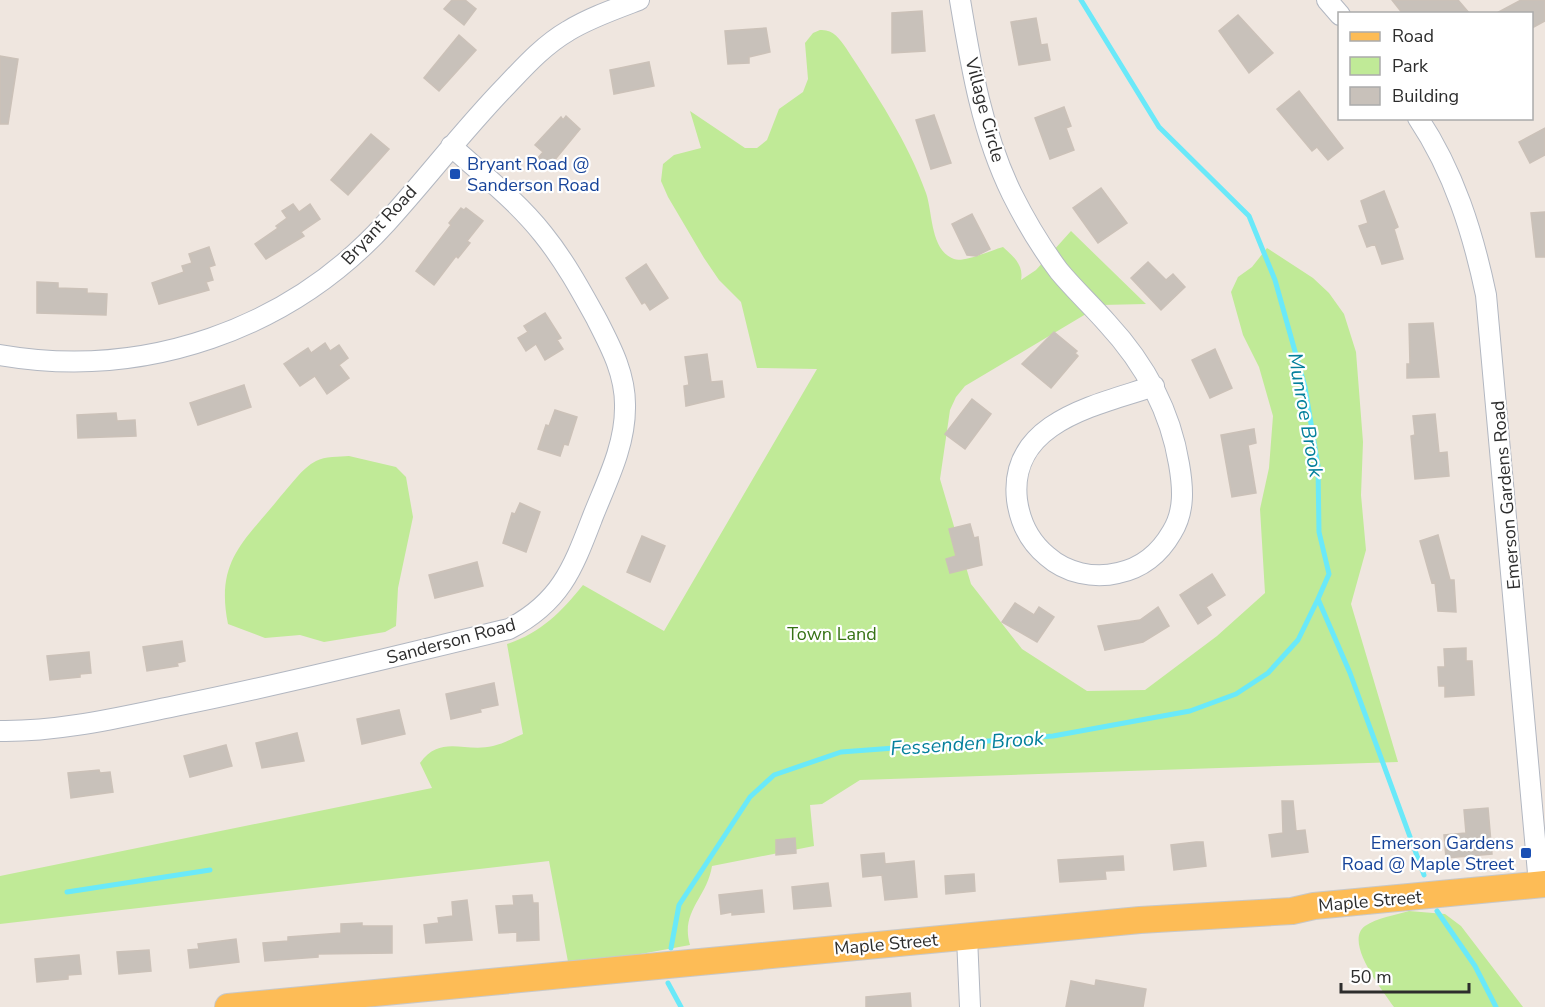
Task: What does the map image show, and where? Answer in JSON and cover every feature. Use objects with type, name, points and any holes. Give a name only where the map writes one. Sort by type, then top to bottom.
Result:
[{"type":"main road","name":"Maple Street","points":[[228,1007],[1140,920],[1292,911],[1314,906],[1542,884]]},
{"type":"street","name":"Bryant Road","points":[[0,356],[59,362],[145,354],[198,345],[251,324],[300,296],[346,263],[387,222],[451,146],[534,57],[567,31],[639,0]]},
{"type":"street","name":"Village Circle","points":[[960,0],[983,116],[1012,193],[1060,271],[1121,339],[1154,386],[1176,442],[1181,478],[1180,512],[1165,544],[1136,567],[1100,576],[1064,567],[1048,558],[1035,545],[1019,512],[1017,493],[1024,458],[1034,442],[1060,419],[1154,386]]},
{"type":"street","points":[[1327,0],[1338,13]]},
{"type":"street","name":"Emerson Gardens Road","points":[[1419,120],[1430,136],[1455,187],[1475,244],[1486,295],[1542,884]]},
{"type":"street","name":"Sanderson Road","points":[[0,732],[26,732],[138,714],[509,629],[531,618],[553,597],[577,557],[620,447],[626,407],[622,376],[612,348],[559,255],[523,212],[451,146]]},
{"type":"street","points":[[967,937],[970,1007]]},
{"type":"green space","name":"Town Land","points":[[820,30],[832,33],[841,41],[890,119],[919,174],[926,193],[936,239],[946,254],[958,260],[1003,247],[1019,265],[1021,280],[1036,270],[1071,231],[1146,304],[1101,305],[965,386],[956,397],[950,410],[940,479],[971,584],[1022,649],[1087,691],[1145,690],[1217,636],[1265,593],[1260,509],[1269,468],[1273,416],[1259,367],[1243,335],[1231,292],[1238,277],[1252,267],[1267,248],[1313,278],[1329,293],[1344,314],[1356,352],[1363,442],[1361,495],[1366,550],[1351,604],[1398,762],[860,780],[822,804],[810,805],[814,846],[712,866],[705,887],[691,914],[688,933],[690,945],[569,967],[549,861],[0,924],[0,876],[432,788],[420,763],[436,749],[454,746],[482,748],[523,734],[507,644],[540,628],[567,604],[583,585],[664,631],[817,369],[757,368],[741,302],[719,280],[668,197],[661,181],[663,164],[674,155],[701,148],[690,111],[745,148],[757,148],[767,140],[779,109],[803,92],[808,79],[805,43],[813,33]]},
{"type":"green space","points":[[349,456],[396,467],[406,477],[413,517],[398,588],[396,626],[385,632],[324,642],[300,635],[265,638],[228,624],[225,602],[226,583],[236,553],[245,540],[306,468],[324,458]]},
{"type":"green space","points":[[1409,911],[1445,914],[1461,926],[1523,1007],[1394,1007],[1362,955],[1359,943],[1360,933],[1365,926],[1375,921]]},
{"type":"building","points":[[452,0],[465,0],[476,9],[464,25],[444,9]]},
{"type":"building","points":[[1392,0],[1458,0],[1468,12],[1401,12]]},
{"type":"building","points":[[1521,0],[1545,0],[1545,21],[1533,27],[1533,12],[1499,12]]},
{"type":"building","points":[[922,11],[925,51],[892,53],[892,13]]},
{"type":"building","points":[[1238,15],[1273,53],[1249,73],[1219,31]]},
{"type":"building","points":[[1036,18],[1041,45],[1047,44],[1050,60],[1019,65],[1011,22]]},
{"type":"building","points":[[766,28],[770,52],[749,57],[749,63],[728,64],[725,31]]},
{"type":"building","points":[[459,35],[476,50],[439,91],[424,78]]},
{"type":"building","points":[[0,56],[18,59],[8,124],[0,124]]},
{"type":"building","points":[[649,62],[654,86],[614,94],[610,70]]},
{"type":"building","points":[[1299,91],[1343,148],[1328,160],[1317,147],[1312,151],[1277,109]]},
{"type":"building","points":[[1064,107],[1071,126],[1066,128],[1074,150],[1050,159],[1035,118]]},
{"type":"building","points":[[934,115],[951,163],[931,169],[916,120]]},
{"type":"building","points":[[566,116],[580,129],[549,167],[538,158],[543,152],[535,145],[561,117],[563,120]]},
{"type":"building","points":[[1545,128],[1545,155],[1530,163],[1519,142]]},
{"type":"building","points":[[371,134],[389,149],[348,195],[331,180]]},
{"type":"building","points":[[1101,188],[1127,223],[1098,243],[1073,208]]},
{"type":"building","points":[[1384,191],[1398,227],[1394,229],[1403,259],[1382,264],[1375,244],[1367,247],[1359,226],[1368,223],[1361,201]]},
{"type":"building","points":[[293,204],[299,212],[310,204],[320,219],[301,232],[304,236],[266,259],[255,244],[278,228],[276,226],[287,218],[282,211]]},
{"type":"building","points":[[461,208],[464,210],[466,208],[483,221],[467,241],[470,243],[458,258],[456,256],[434,285],[416,271]]},
{"type":"building","points":[[1545,212],[1545,257],[1536,257],[1531,213]]},
{"type":"building","points":[[972,214],[990,249],[976,256],[967,255],[952,224]]},
{"type":"building","points":[[209,247],[215,265],[209,267],[213,280],[206,282],[209,290],[159,304],[152,283],[184,272],[182,266],[192,263],[189,254]]},
{"type":"building","points":[[1148,262],[1166,280],[1173,274],[1185,287],[1161,310],[1131,278]]},
{"type":"building","points":[[646,264],[668,298],[650,310],[645,302],[642,304],[626,278]]},
{"type":"building","points":[[37,282],[58,283],[58,288],[87,289],[87,293],[107,294],[106,315],[37,313]]},
{"type":"building","points":[[545,313],[561,338],[557,340],[563,349],[545,360],[536,344],[526,351],[518,338],[528,332],[524,326]]},
{"type":"building","points":[[1433,323],[1439,377],[1407,378],[1407,364],[1410,364],[1409,324]]},
{"type":"building","points":[[1054,332],[1077,351],[1075,353],[1078,356],[1051,388],[1022,364]]},
{"type":"building","points":[[325,343],[330,351],[339,345],[348,358],[339,365],[349,378],[327,394],[315,376],[300,386],[284,364],[308,348],[311,353]]},
{"type":"building","points":[[1215,349],[1232,388],[1210,398],[1192,360]]},
{"type":"building","points":[[707,354],[711,382],[722,381],[724,397],[686,406],[684,386],[689,385],[685,357]]},
{"type":"building","points":[[244,385],[251,407],[198,425],[190,403]]},
{"type":"building","points":[[972,399],[991,414],[965,449],[945,434]]},
{"type":"building","points":[[555,410],[577,417],[568,445],[564,444],[560,456],[538,449],[546,425],[549,426]]},
{"type":"building","points":[[116,413],[117,421],[135,420],[136,436],[78,438],[77,415]]},
{"type":"building","points":[[1435,414],[1439,453],[1447,452],[1449,476],[1415,479],[1411,436],[1415,435],[1413,416]]},
{"type":"building","points":[[1254,429],[1256,443],[1248,445],[1256,493],[1232,497],[1221,435]]},
{"type":"building","points":[[520,503],[540,512],[526,552],[503,543],[512,513],[515,514]]},
{"type":"building","points":[[970,524],[974,538],[978,537],[982,565],[950,573],[946,559],[956,556],[949,529]]},
{"type":"building","points":[[1438,535],[1450,580],[1454,580],[1456,612],[1438,611],[1435,582],[1432,583],[1420,541]]},
{"type":"building","points":[[642,536],[665,546],[650,582],[627,572]]},
{"type":"building","points":[[477,562],[483,586],[435,598],[429,575]]},
{"type":"building","points":[[1212,574],[1225,595],[1206,607],[1211,615],[1198,624],[1180,595]]},
{"type":"building","points":[[1015,603],[1034,615],[1039,607],[1054,617],[1037,642],[1002,622]]},
{"type":"building","points":[[1158,607],[1169,626],[1143,642],[1105,650],[1098,626],[1140,620]]},
{"type":"building","points":[[182,641],[185,661],[177,663],[178,666],[147,671],[143,647]]},
{"type":"building","points":[[1466,648],[1466,661],[1472,661],[1474,695],[1445,697],[1445,686],[1439,686],[1438,667],[1445,667],[1444,649]]},
{"type":"building","points":[[89,652],[91,673],[80,674],[80,677],[50,680],[47,656]]},
{"type":"building","points":[[494,683],[498,705],[480,709],[481,712],[451,719],[446,694]]},
{"type":"building","points":[[399,710],[405,734],[362,744],[357,719]]},
{"type":"building","points":[[297,733],[304,761],[262,768],[256,743]]},
{"type":"building","points":[[226,745],[232,766],[190,777],[184,756]]},
{"type":"building","points":[[99,770],[100,773],[110,772],[113,792],[71,798],[68,773]]},
{"type":"building","points":[[1282,801],[1293,801],[1296,831],[1305,830],[1308,852],[1272,857],[1269,835],[1283,833]]},
{"type":"building","points":[[1488,808],[1492,854],[1446,858],[1444,835],[1466,833],[1464,810]]},
{"type":"building","points":[[795,838],[796,853],[776,855],[776,840]]},
{"type":"building","points":[[1203,842],[1206,866],[1174,870],[1171,845]]},
{"type":"building","points":[[884,853],[885,864],[914,861],[917,897],[885,900],[882,875],[863,877],[861,855]]},
{"type":"building","points":[[1123,856],[1124,870],[1105,871],[1106,879],[1060,882],[1058,860]]},
{"type":"building","points":[[974,874],[975,891],[946,894],[945,876]]},
{"type":"building","points":[[828,883],[831,906],[794,909],[792,887]]},
{"type":"building","points":[[762,890],[764,912],[721,914],[719,895]]},
{"type":"building","points":[[532,895],[533,903],[538,903],[539,940],[517,941],[517,932],[499,933],[496,906],[514,905],[513,896]]},
{"type":"building","points":[[467,900],[472,940],[426,943],[424,925],[439,923],[438,918],[453,916],[452,902]]},
{"type":"building","points":[[362,923],[362,926],[392,926],[392,953],[318,954],[318,957],[265,961],[263,943],[288,941],[288,937],[341,933],[341,924]]},
{"type":"building","points":[[236,939],[239,962],[190,968],[188,950],[199,949],[198,944]]},
{"type":"building","points":[[149,950],[151,971],[119,974],[117,952]]},
{"type":"building","points":[[79,955],[81,974],[68,975],[68,979],[37,982],[35,959]]},
{"type":"building","points":[[1096,980],[1146,989],[1143,1007],[1066,1007],[1071,981],[1095,986]]},
{"type":"building","points":[[910,993],[911,1007],[866,1007],[866,997]]},
{"type":"waterway","name":"Munroe Brook","points":[[1081,0],[1159,127],[1249,216],[1275,280],[1305,387],[1318,466],[1319,532],[1329,574],[1318,599],[1350,673],[1424,875]]},
{"type":"waterway","name":"Fessenden Brook","points":[[671,948],[679,905],[750,797],[774,775],[841,752],[1053,736],[1190,711],[1236,694],[1268,673],[1298,640],[1318,599]]},
{"type":"waterway","points":[[67,892],[210,870]]},
{"type":"waterway","name":"Munroe Brook","points":[[1437,911],[1475,966],[1496,1007]]},
{"type":"waterway","name":"Fessenden Brook","points":[[668,983],[681,1007]]},
{"type":"place","name":"Bryant Road @ Sanderson Road","points":[[455,174]]},
{"type":"place","name":"Emerson Gardens Road @ Maple Street","points":[[1526,853]]}]
